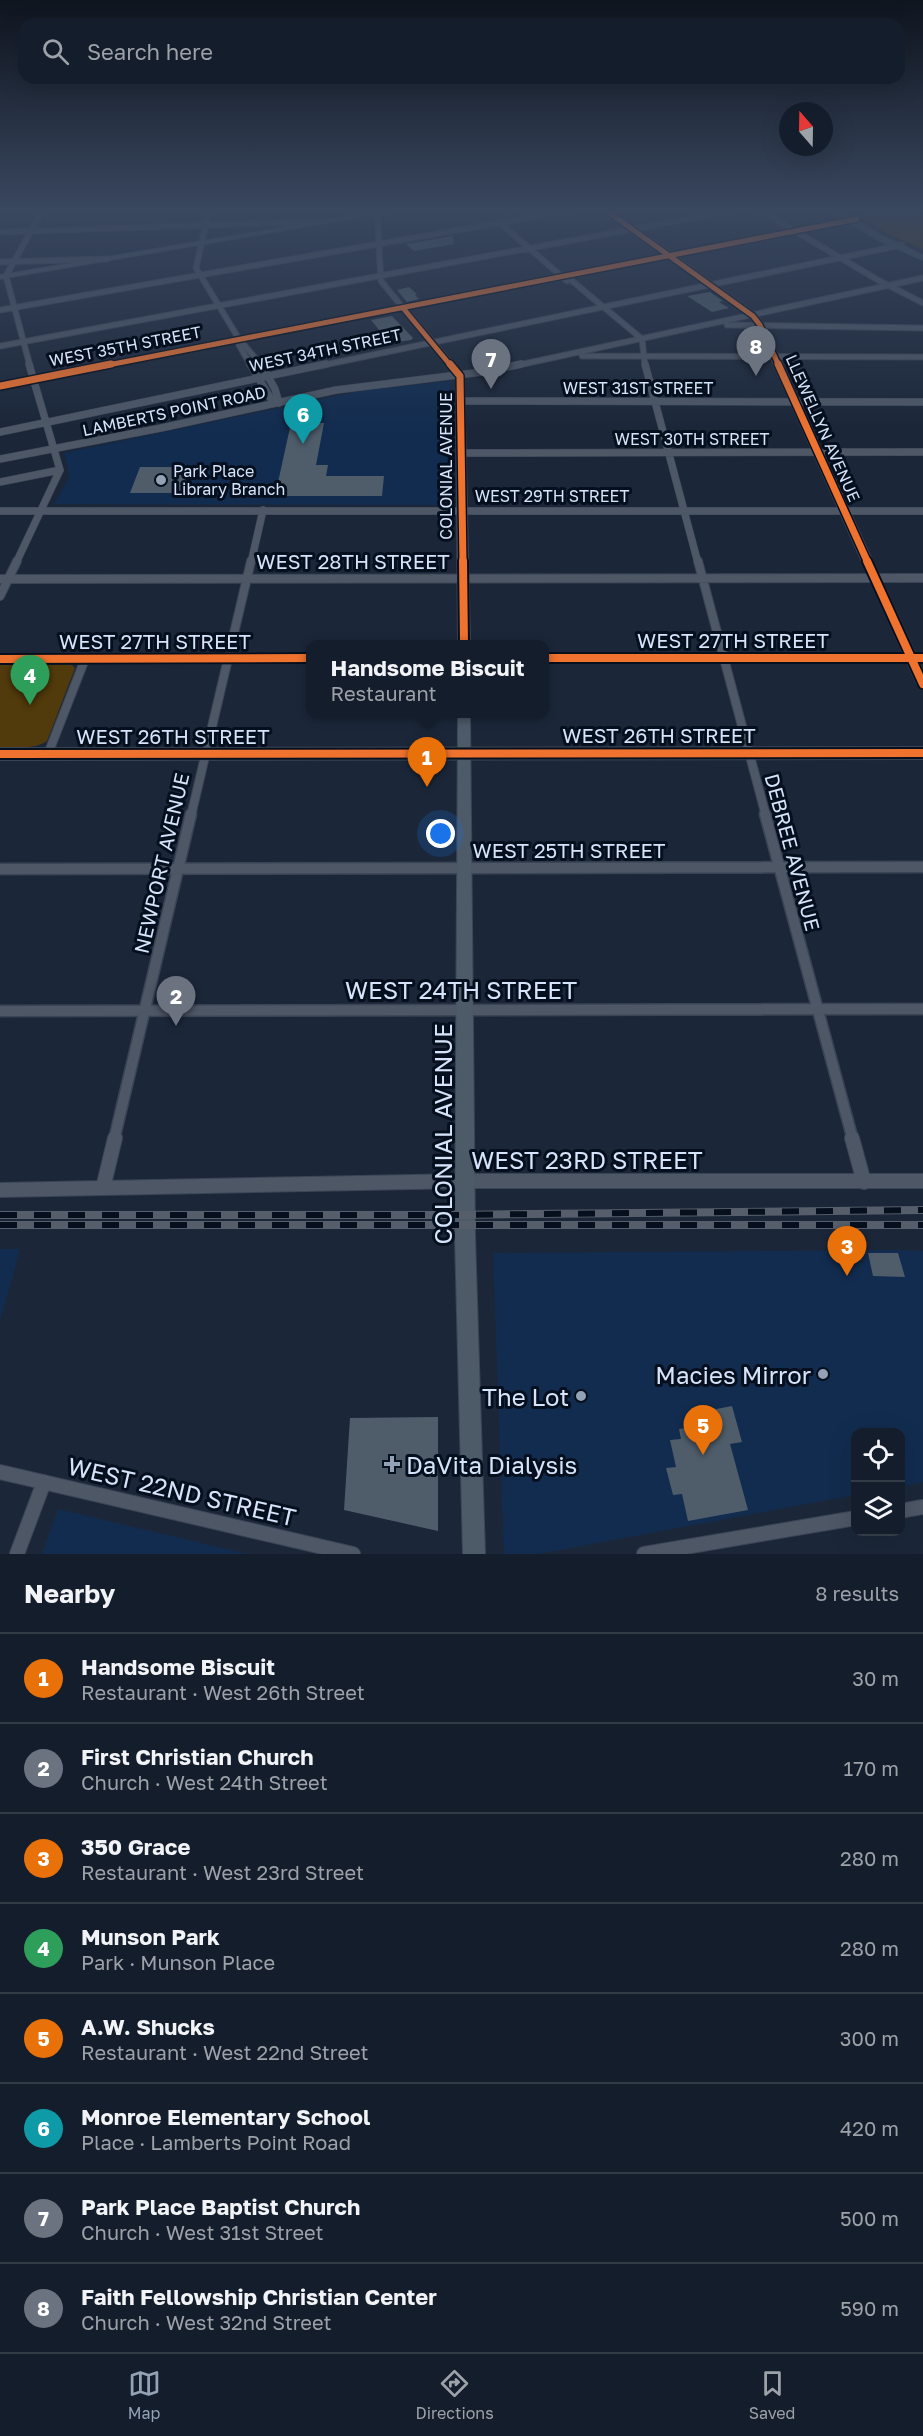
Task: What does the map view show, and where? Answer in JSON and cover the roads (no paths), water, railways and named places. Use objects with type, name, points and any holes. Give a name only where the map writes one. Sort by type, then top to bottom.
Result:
[{"type":"main road","name":"WEST 27TH STREET","points":[[0,659],[306,658]]},
{"type":"main road","name":"WEST 27TH STREET","points":[[549,658],[917,658]]},
{"type":"main road","name":"WEST 26TH STREET","points":[[0,754],[923,753]]},
{"type":"street","points":[[0,596],[4,579],[42,511],[60,470],[5,284]]},
{"type":"street","points":[[0,310],[152,284]]},
{"type":"street","points":[[206,284],[239,339],[246,344],[267,376],[278,395],[279,403]]},
{"type":"street","points":[[0,346],[340,284]]},
{"type":"street","name":"COLONIAL AVENUE","points":[[383,284],[460,376],[464,640]]},
{"type":"street","name":"WEST 35TH STREET","points":[[0,386],[526,284]]},
{"type":"street","name":"DEBREE AVENUE","points":[[573,284],[639,340],[638,352],[643,357],[778,868],[864,1182]]},
{"type":"street","name":"WEST 34TH STREET","points":[[0,432],[711,284]]},
{"type":"street","name":"LLEWELLYN AVENUE","points":[[711,284],[753,316],[760,325],[875,578],[917,658],[923,684]]},
{"type":"street","points":[[885,284],[923,303]]},
{"type":"street","points":[[567,356],[900,284]]},
{"type":"street","points":[[710,325],[923,328]]},
{"type":"street","points":[[239,339],[239,345],[271,399],[279,403]]},
{"type":"street","points":[[567,356],[923,357]]},
{"type":"street","name":"LAMBERTS POINT ROAD","points":[[0,459],[357,387],[460,376],[567,356]]},
{"type":"street","name":"WEST 31ST STREET","points":[[462,401],[923,402]]},
{"type":"street","name":"WEST 30TH STREET","points":[[462,453],[923,452]]},
{"type":"street","points":[[0,482],[60,470]]},
{"type":"street","name":"NEWPORT AVENUE","points":[[103,1188],[263,510]]},
{"type":"street","name":"WEST 29TH STREET","points":[[0,511],[923,511]]},
{"type":"street","name":"WEST 28TH STREET","points":[[4,579],[923,578]]},
{"type":"street","points":[[48,754],[85,659]]},
{"type":"street","name":"COLONIAL AVENUE","points":[[464,718],[465,1181],[474,1554]]},
{"type":"street","name":"WEST 25TH STREET","points":[[0,869],[923,867]]},
{"type":"street","name":"WEST 24TH STREET","points":[[0,1011],[923,1009]]},
{"type":"street","name":"WEST 23RD STREET","points":[[0,1190],[465,1181],[923,1181]]},
{"type":"street","name":"WEST 22ND STREET","points":[[0,1472],[353,1554]]},
{"type":"street","points":[[17,1554],[44,1482]]},
{"type":"street","points":[[905,1510],[923,1507]]},
{"type":"street","points":[[644,1554],[851,1519]]},
{"type":"railway","points":[[0,1215],[448,1215],[923,1210]]},
{"type":"railway","points":[[0,1225],[923,1225]]},
{"type":"place","name":"Faith Fellowship Christian Center","points":[[756,376]]},
{"type":"place","name":"Park Place Baptist Church","points":[[491,389]]},
{"type":"place","name":"Monroe Elementary School","points":[[303,444]]},
{"type":"place","name":"Park Place Library Branch","points":[[161,480]]},
{"type":"place","name":"Munson Park","points":[[30,705]]},
{"type":"place","name":"Handsome Biscuit","points":[[427,787]]},
{"type":"place","name":"First Christian Church","points":[[176,1026]]},
{"type":"place","name":"350 Grace","points":[[847,1276]]},
{"type":"place","name":"Macies Mirror","points":[[823,1374]]},
{"type":"place","name":"The Lot","points":[[581,1396]]},
{"type":"place","name":"A.W. Shucks","points":[[703,1455]]},
{"type":"place","name":"DaVita Dialysis","points":[[392,1464]]}]
